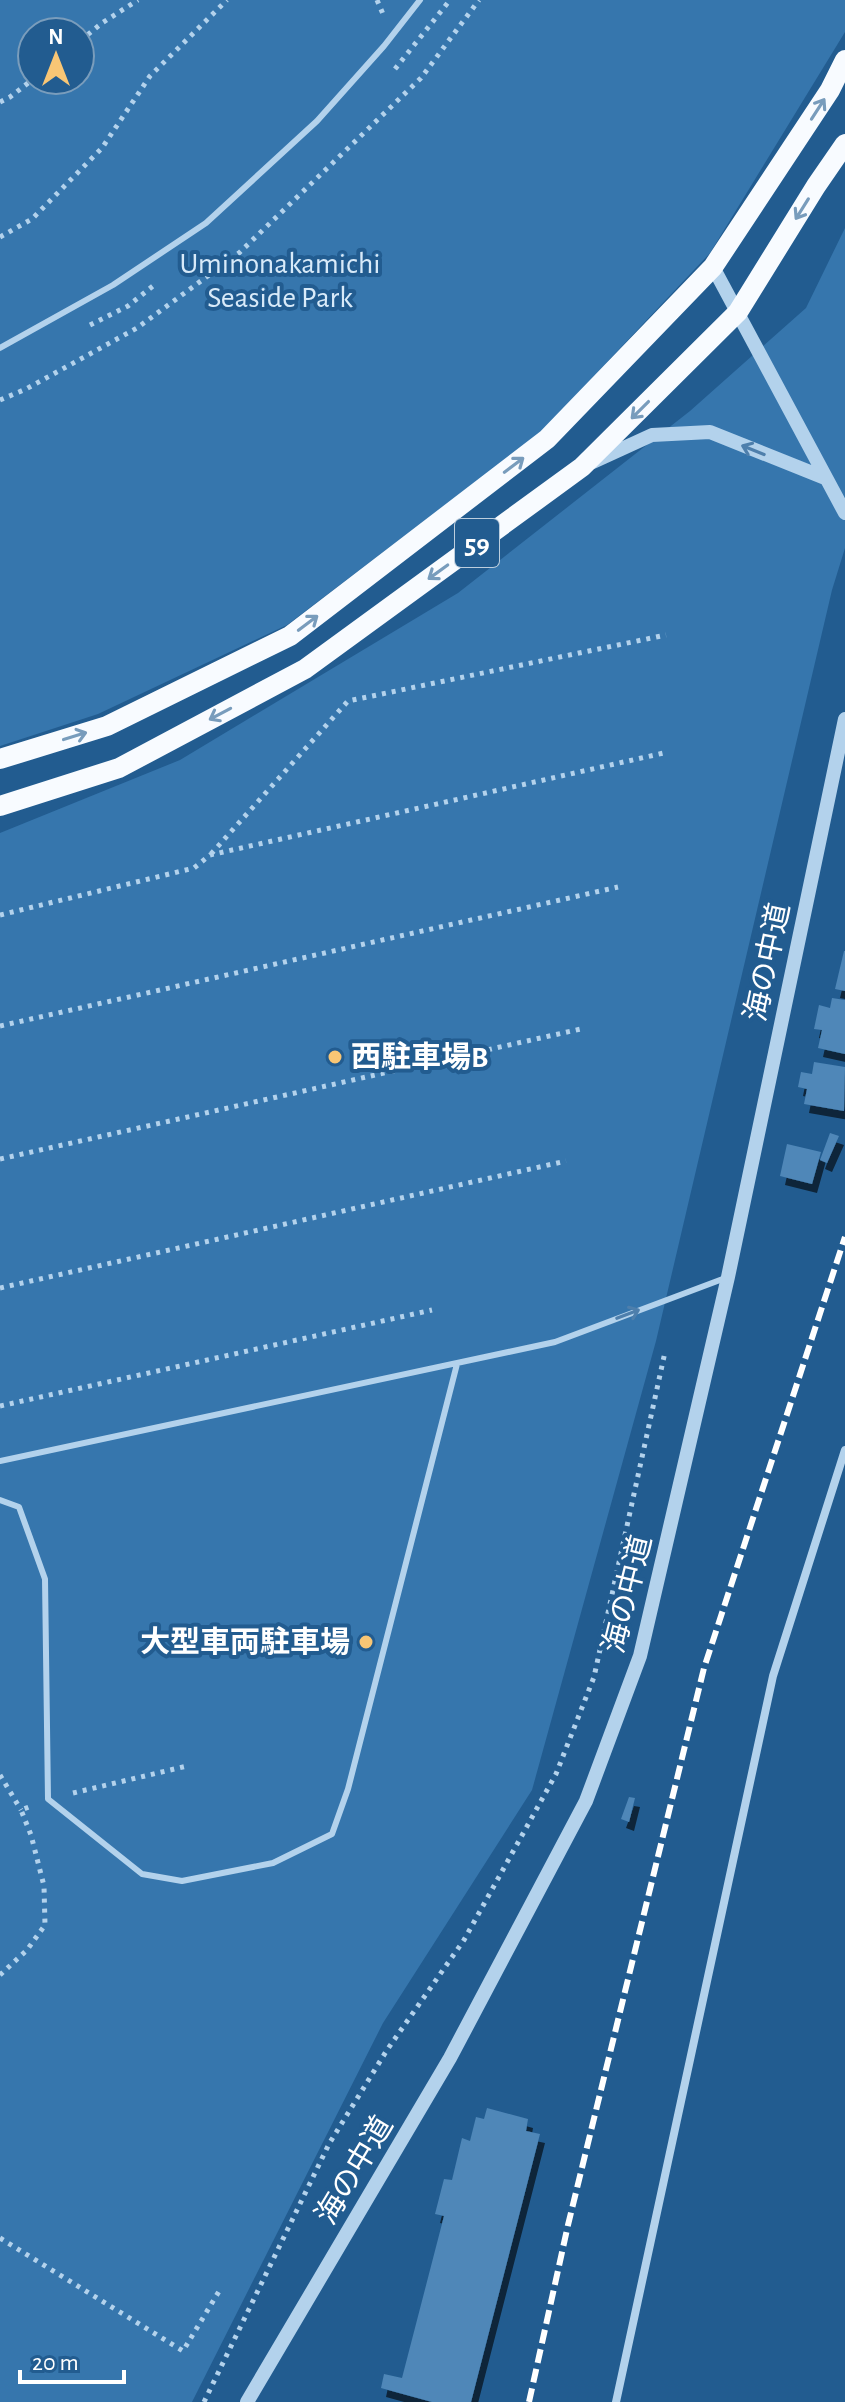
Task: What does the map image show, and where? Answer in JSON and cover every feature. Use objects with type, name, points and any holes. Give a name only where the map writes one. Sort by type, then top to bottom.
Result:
[{"type":"main road","name":"59","points":[[0,759],[107,726],[290,636],[547,439],[713,267],[814,115],[845,60]]},
{"type":"main road","name":"59","points":[[0,806],[119,768],[305,669],[582,467],[738,312],[845,144]]},
{"type":"street","points":[[713,267],[845,513]]},
{"type":"street","points":[[582,467],[652,435],[710,432],[825,478]]},
{"type":"street","name":"海の中道","points":[[247,2402],[450,2058],[586,1801],[640,1656],[728,1277],[845,719]]},
{"type":"street","points":[[616,2402],[773,1676],[845,1450]]},
{"type":"lane","points":[[0,348],[113,285],[206,223],[317,121],[384,46],[420,0]]},
{"type":"lane","points":[[0,1461],[555,1342],[728,1277]]},
{"type":"lane","points":[[0,1500],[19,1507],[45,1579],[48,1799],[142,1874],[182,1881],[273,1863],[332,1834],[348,1789],[457,1364]]},
{"type":"path","points":[[96,28],[138,0]]},
{"type":"path","points":[[0,237],[32,219],[102,148],[150,76],[227,0]]},
{"type":"path","points":[[0,400],[137,328],[239,253],[421,78],[479,0]]},
{"type":"path","points":[[0,915],[194,868],[210,855],[348,701],[666,635]]},
{"type":"path","points":[[210,855],[668,752]]},
{"type":"path","points":[[0,1026],[618,887]]},
{"type":"path","points":[[0,1159],[585,1028]]},
{"type":"path","points":[[0,1288],[566,1161]]},
{"type":"path","points":[[0,1406],[432,1310]]},
{"type":"path","points":[[204,2402],[329,2144],[387,2050],[464,1940],[556,1774],[594,1677],[665,1352]]},
{"type":"path","points":[[0,1775],[21,1810]]},
{"type":"path","points":[[0,2238],[183,2351],[221,2288]]},
{"type":"green space","name":"Uminonakamichi Seaside Park","points":[[0,0],[845,0],[845,32],[710,253],[541,432],[287,625],[98,714],[0,746]]},
{"type":"green space","points":[[845,228],[845,548],[832,590],[656,1341],[532,1790],[383,2023],[192,2402],[0,2402],[0,833],[180,760],[458,593],[690,411],[806,308]]},
{"type":"building","points":[[845,951],[845,991],[835,989]]},
{"type":"building","points":[[832,998],[845,1000],[845,1054],[818,1048],[822,1030],[814,1029],[819,1005],[830,1008]]},
{"type":"building","points":[[814,1062],[845,1067],[844,1111],[804,1104],[807,1089],[798,1087],[801,1072],[812,1074]]},
{"type":"building","points":[[830,1133],[839,1136],[827,1163],[820,1160]]},
{"type":"building","points":[[787,1144],[821,1152],[812,1184],[780,1176]]},
{"type":"building","points":[[629,1797],[635,1798],[629,1822],[621,1819]]},
{"type":"building","points":[[487,2108],[528,2119],[526,2131],[540,2134],[471,2402],[432,2402],[381,2388],[384,2374],[402,2378],[444,2216],[435,2214],[444,2179],[452,2180],[462,2138],[470,2141],[476,2117],[484,2119]]},
{"type":"railway","points":[[529,2402],[568,2225],[704,1668],[845,1237]]},
{"type":"place","name":"西駐車場B","points":[[335,1057]]},
{"type":"place","name":"大型車両駐車場","points":[[366,1642]]}]
